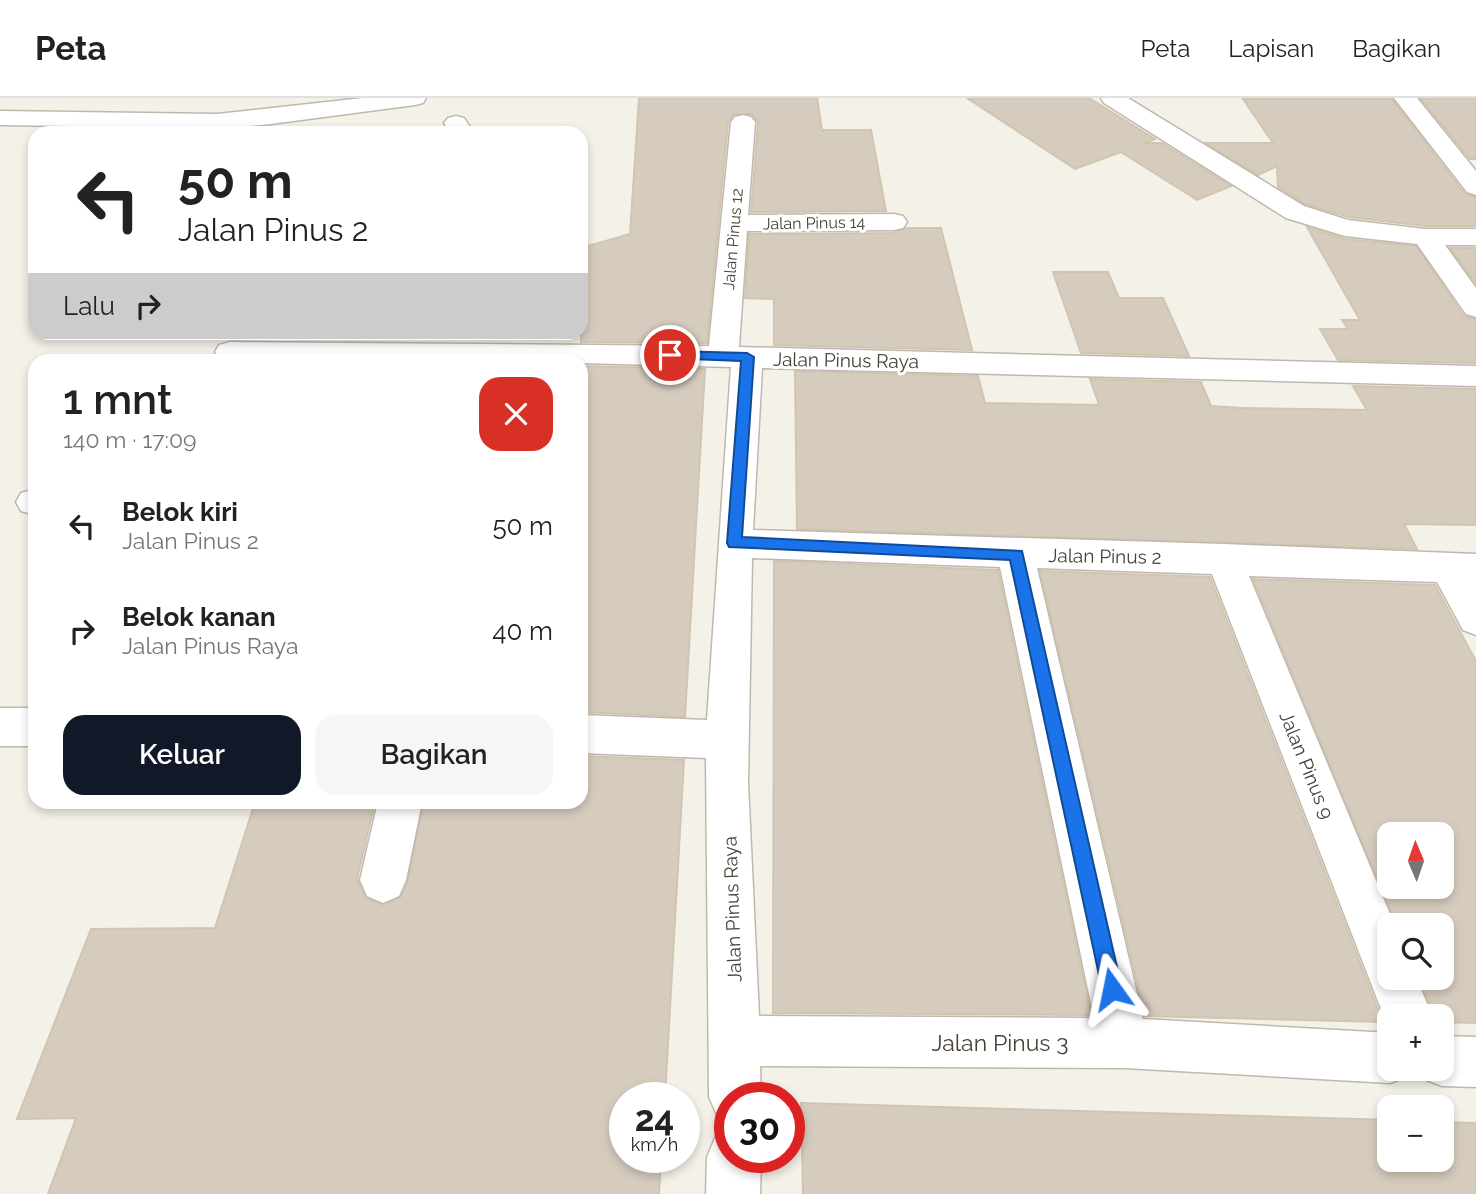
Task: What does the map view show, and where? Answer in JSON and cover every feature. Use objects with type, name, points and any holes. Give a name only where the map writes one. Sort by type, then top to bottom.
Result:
[{"type":"street","points":[[0,118],[228,120],[415,98]]},
{"type":"street","points":[[1112,98],[1295,212],[1345,228],[1425,237],[1476,237]]},
{"type":"street","points":[[1405,98],[1476,187]]},
{"type":"street","name":"Jalan Pinus 12","points":[[735,357],[734,223],[743,122]]},
{"type":"street","name":"Jalan Pinus 14","points":[[734,223],[894,222]]},
{"type":"street","points":[[1425,237],[1476,308]]},
{"type":"street","points":[[521,354],[585,343],[735,357]]},
{"type":"street","points":[[230,352],[339,354]]},
{"type":"street","name":"Jalan Pinus Raya","points":[[735,1082],[726,740],[735,543],[735,357],[1476,376]]},
{"type":"street","name":"Jalan Pinus 2","points":[[735,543],[1016,555],[1224,558],[1462,569]]},
{"type":"street","points":[[1016,555],[1124,1043]]},
{"type":"street","name":"Jalan Pinus 9","points":[[1224,558],[1377,940]]},
{"type":"street","points":[[1462,569],[1476,619]]},
{"type":"street","points":[[0,727],[28,727]]},
{"type":"street","points":[[588,734],[726,740]]},
{"type":"street","points":[[383,880],[398,809]]},
{"type":"street","name":"Jalan Pinus 3","points":[[736,1041],[1124,1043],[1377,1057]]},
{"type":"street","points":[[1454,1061],[1476,1062]]},
{"type":"street","points":[[733,1194],[734,1173]]},
{"type":"building","points":[[639,98],[817,98],[822,130],[871,130],[886,211],[751,212],[758,122],[752,114],[734,114],[728,122],[707,343],[581,342],[588,340],[588,246],[630,234]]},
{"type":"building","points":[[967,98],[1089,98],[1155,139],[1144,143],[1162,143],[1231,186],[1197,200],[1121,152],[1075,169]]},
{"type":"building","points":[[1391,98],[1465,194],[1476,197],[1476,226],[1425,226],[1349,217],[1305,204],[1278,187],[1277,166],[1258,175],[1206,143],[1273,143],[1243,99]]},
{"type":"building","points":[[1420,98],[1476,98],[1476,159],[1470,159]]},
{"type":"building","points":[[1307,227],[1345,239],[1416,246],[1464,316],[1476,319],[1476,363],[1338,360],[1320,329],[1348,329],[1342,320],[1360,320]]},
{"type":"building","points":[[906,228],[941,228],[972,350],[774,345],[774,299],[745,298],[749,234],[894,233]]},
{"type":"building","points":[[1450,248],[1476,248],[1476,284]]},
{"type":"building","points":[[1053,272],[1108,272],[1119,298],[1163,298],[1189,356],[1081,353]]},
{"type":"building","points":[[588,366],[705,369],[685,717],[588,712]]},
{"type":"building","points":[[795,371],[978,376],[985,403],[1099,405],[1090,379],[1201,382],[1211,406],[1241,408],[1367,410],[1353,386],[1476,389],[1476,525],[1404,524],[1417,549],[797,529]]},
{"type":"building","points":[[774,561],[998,570],[1091,1015],[773,1013]]},
{"type":"building","points":[[1040,571],[1210,577],[1377,1007],[1377,1022],[1145,1016]]},
{"type":"building","points":[[1253,579],[1435,585],[1476,661],[1476,1023],[1454,1022],[1454,1004],[1430,1004],[1424,990],[1454,990],[1454,913],[1392,913],[1386,900],[1454,900],[1454,822],[1377,822],[1377,878]]},
{"type":"building","points":[[588,756],[684,760],[666,1082],[609,1082],[609,1173],[660,1173],[659,1194],[48,1194],[76,1118],[17,1119],[91,929],[215,928],[253,809],[373,809],[357,879],[366,898],[384,905],[401,897],[408,881],[423,809],[588,809]]},
{"type":"building","points":[[805,1103],[1377,1120],[1377,1172],[1454,1172],[1454,1122],[1476,1123],[1476,1194],[803,1194]]},
{"type":"route","points":[[670,355],[747,357],[735,543],[1016,555],[1112,989]]}]
